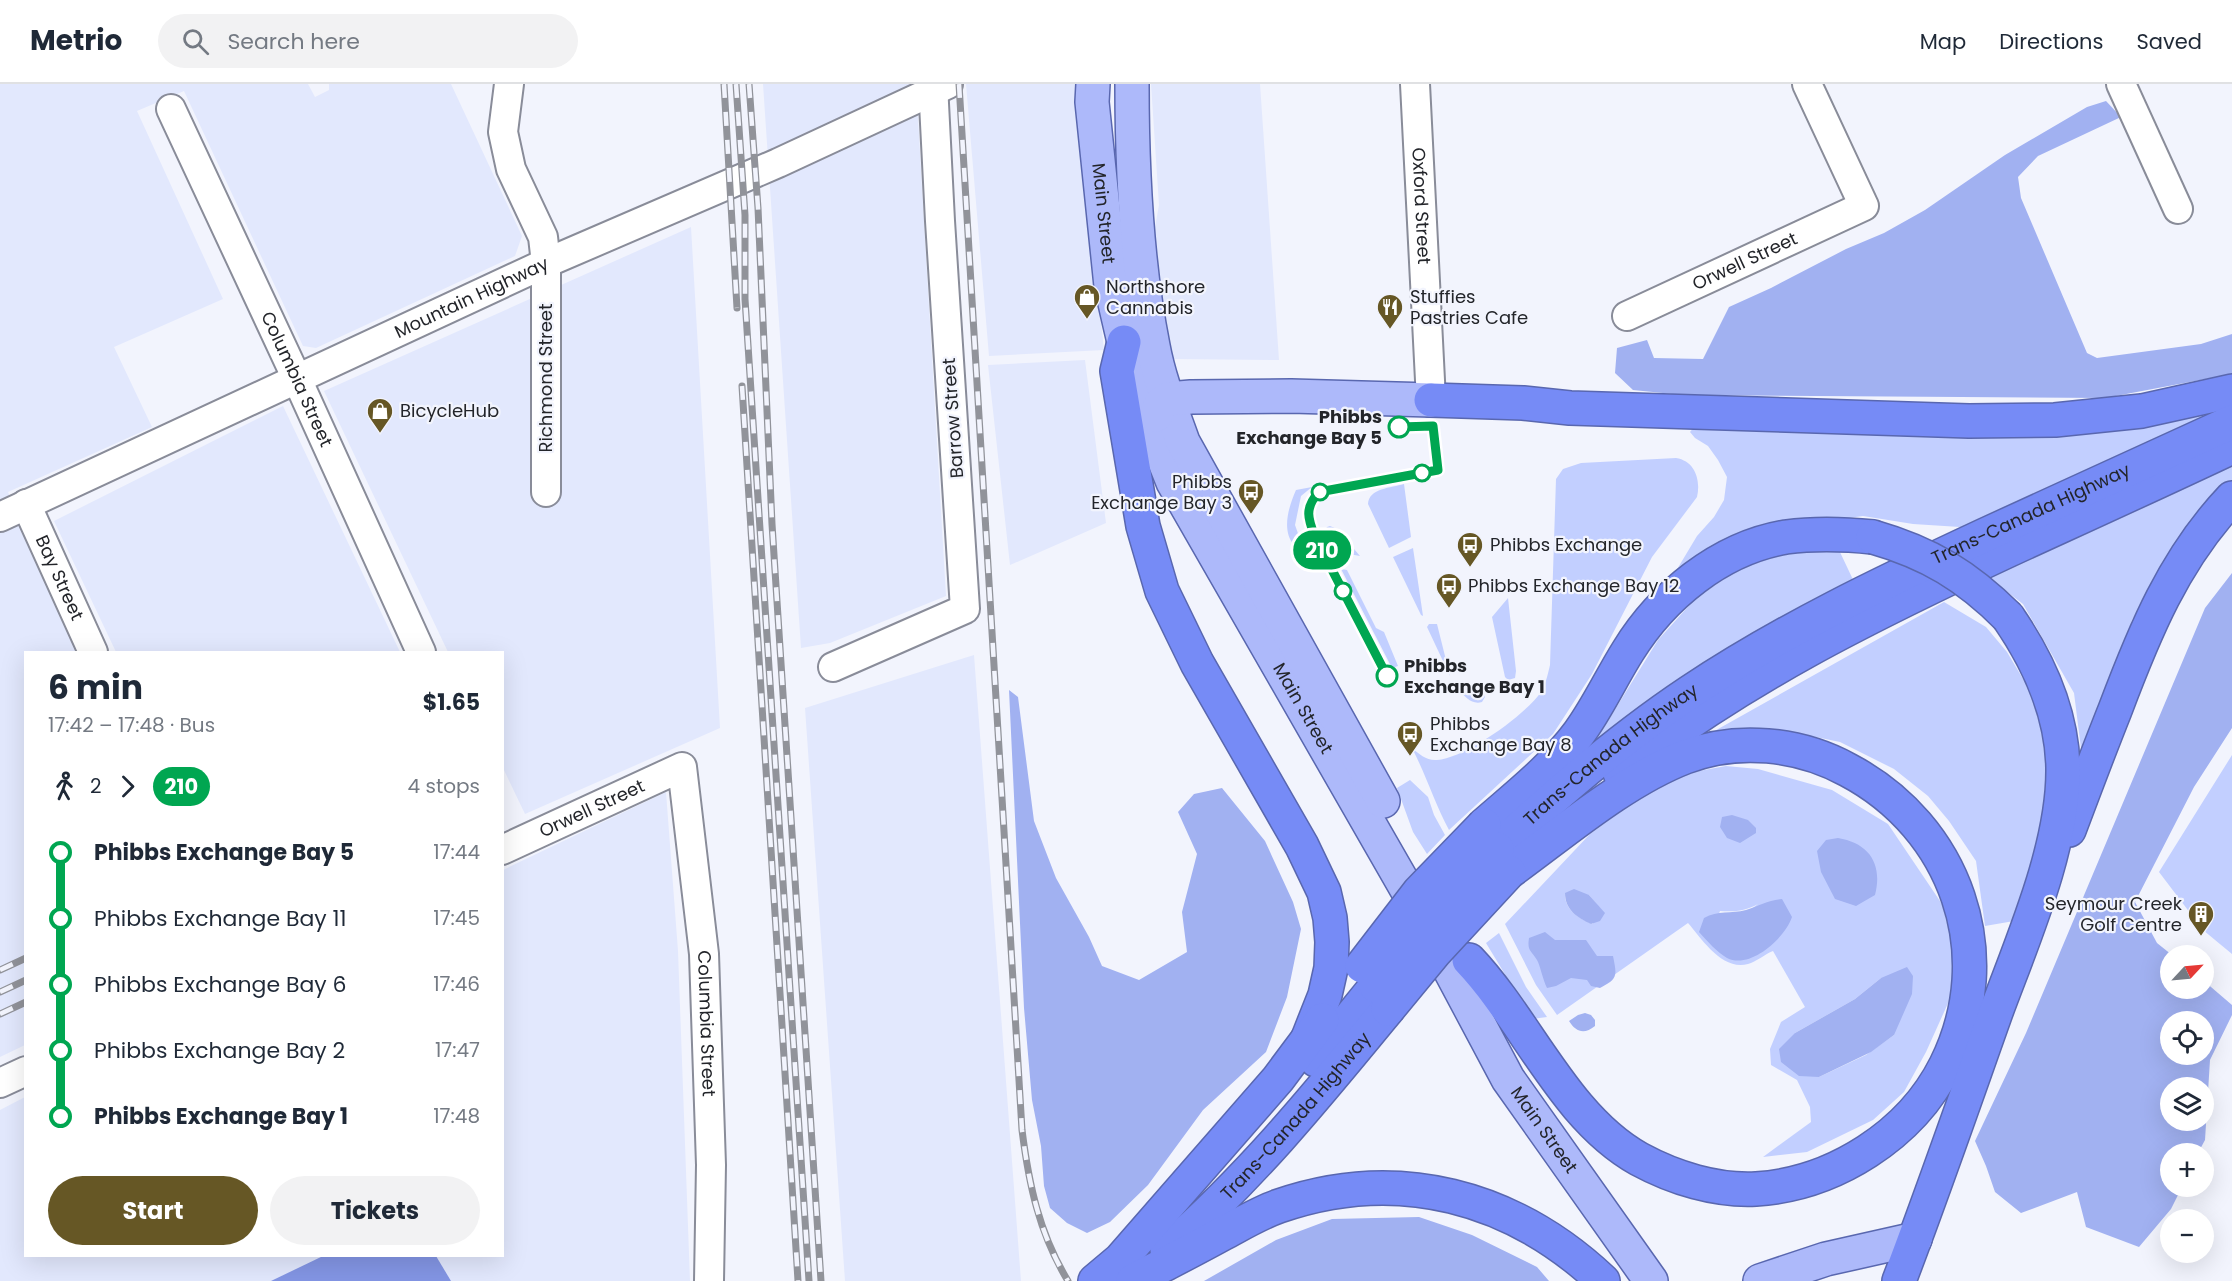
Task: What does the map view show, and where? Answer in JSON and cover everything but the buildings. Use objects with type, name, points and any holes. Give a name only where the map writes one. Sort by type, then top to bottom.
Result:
[{"type":"highway","points":[[1124,342],[1117,371],[1143,526],[1162,591],[1197,663],[1302,846],[1324,892],[1331,926],[1331,968],[1325,995],[1308,1038],[1129,1274]]},
{"type":"highway","points":[[1431,400],[1523,403],[1570,408],[2014,421],[2100,417],[2178,405],[2232,392]]},
{"type":"highway","name":"Trans-Canada Highway","points":[[1129,1274],[1212,1209],[1291,1126],[1375,987],[1435,952],[1497,849],[1543,806],[1640,728],[1691,691],[1754,652],[1852,599],[1914,568],[2232,422]]},
{"type":"highway","name":"Trans-Canada Highway","points":[[1497,849],[1558,825],[1621,772],[1704,711],[1757,678],[1872,615],[2232,447]]},
{"type":"highway","points":[[2016,959],[2068,834],[2145,631],[2161,598],[2185,558],[2217,514],[2232,498]]},
{"type":"highway","points":[[1497,849],[1593,713],[1628,651],[1646,626],[1670,598],[1704,571],[1747,550],[1784,538],[1831,534],[1873,537],[1918,552],[1942,564],[1986,595],[2008,617],[2026,643],[2052,700],[2063,768],[2056,832],[2046,870],[2016,959],[1899,1281]]},
{"type":"highway","points":[[1308,1038],[1375,987],[1419,892],[1497,849],[1617,794],[1648,775],[1685,757],[1716,749],[1758,746],[1812,754],[1839,765],[1865,778],[1912,816],[1932,842],[1949,873],[1960,902],[1967,938],[1966,1005],[1946,1065],[1929,1092],[1890,1134],[1866,1152],[1810,1179],[1783,1186],[1755,1189],[1724,1188],[1664,1172],[1637,1158],[1614,1142],[1596,1125],[1557,1078],[1490,981],[1469,960]]},
{"type":"highway","points":[[1095,1281],[1129,1274],[1277,1207],[1330,1192],[1386,1187],[1443,1193],[1496,1210],[1527,1224],[1555,1241],[1603,1281]]},
{"type":"main road","name":"Main Street","points":[[1132,84],[1132,144],[1142,274],[1153,348],[1183,442],[1352,744],[1469,960],[1480,988],[1546,1097],[1590,1164],[1675,1281]]},
{"type":"main road","name":"Main Street","points":[[1086,90],[1111,286],[1141,402],[1173,482],[1409,893],[1508,1079],[1651,1281]]},
{"type":"main road","points":[[1153,432],[1156,414],[1161,404],[1168,399],[1291,396],[1431,400]]},
{"type":"main road","points":[[1760,1281],[1826,1259],[1915,1239]]},
{"type":"street","name":"Richmond Street","points":[[509,84],[503,132],[511,169],[543,237],[546,263],[546,492]]},
{"type":"street","name":"Oxford Street","points":[[1415,84],[1431,400]]},
{"type":"street","name":"Orwell Street","points":[[1627,316],[1864,206],[1807,84]]},
{"type":"street","points":[[2121,84],[2178,208]]},
{"type":"street","name":"Mountain Highway","points":[[0,517],[546,263],[778,163],[938,86]]},
{"type":"street","name":"Barrow Street","points":[[833,667],[965,609],[938,86]]},
{"type":"street","name":"Columbia Street","points":[[171,109],[422,651]]},
{"type":"street","name":"Bay Street","points":[[26,504],[93,651]]},
{"type":"street","name":"Orwell Street","points":[[505,840],[682,767]]},
{"type":"street","name":"Columbia Street","points":[[682,767],[704,954],[710,1155],[709,1281]]},
{"type":"street","points":[[0,1083],[24,1072]]},
{"type":"shaded area","points":[[0,84],[308,84],[315,97],[329,90],[329,84],[451,84],[522,236],[515,256],[316,348],[303,346],[184,91],[137,111],[223,299],[114,347],[152,427],[8,492],[77,651],[24,651],[24,1045],[0,1057]]},
{"type":"shaded area","points":[[763,84],[916,84],[946,596],[830,643],[801,648]]},
{"type":"shaded area","points":[[966,84],[1080,84],[1082,146],[1104,350],[989,356]]},
{"type":"shaded area","points":[[1151,84],[1260,84],[1279,360],[1171,359],[1166,347],[1153,238],[1159,205]]},
{"type":"shaded area","points":[[2106,101],[2121,117],[2038,156],[2018,177],[2021,198],[2087,353],[2097,358],[2201,344],[2232,334],[2232,374],[2105,398],[1683,395],[1633,390],[1615,373],[1617,348],[1647,340],[1654,358],[1703,359],[1729,307],[1846,249],[1884,233],[1925,210],[2005,155],[2087,107]]},
{"type":"shaded area","points":[[691,227],[720,728],[525,814],[504,770],[504,651],[448,651],[324,391]]},
{"type":"shaded area","points":[[1085,360],[1106,523],[1010,565],[988,365]]},
{"type":"shaded area","points":[[283,406],[400,651],[116,651],[54,521]]},
{"type":"shaded area","points":[[2232,410],[1979,531],[1863,516],[1782,527],[1661,596],[1697,536],[1714,517],[1724,500],[1727,477],[1708,446],[1690,432],[1696,425]]},
{"type":"shaded area","points":[[1676,458],[1688,463],[1695,472],[1698,484],[1697,497],[1652,557],[1592,674],[1553,734],[1449,830],[1412,748],[1423,757],[1433,760],[1463,752],[1509,723],[1543,689],[1550,665],[1556,479],[1563,469],[1581,463]]},
{"type":"shaded area","points":[[2232,461],[2232,480],[2203,511],[2178,546],[2132,620],[2084,772],[2074,693],[2023,604],[1984,574]]},
{"type":"shaded area","points":[[1404,484],[1411,537],[1389,548],[1368,504],[1369,499],[1376,492]]},
{"type":"shaded area","points":[[1312,487],[1301,496],[1295,525],[1300,539],[1314,557],[1294,545],[1287,525],[1296,490]]},
{"type":"shaded area","points":[[1330,526],[1337,529],[1360,556],[1333,551],[1324,532]]},
{"type":"shaded area","points":[[1413,548],[1423,616],[1393,557]]},
{"type":"shaded area","points":[[1839,550],[1856,586],[1588,753],[1658,640],[1695,599],[1733,573],[1780,552]]},
{"type":"shaded area","points":[[1341,569],[1347,570],[1376,628],[1384,632],[1398,666],[1392,668]]},
{"type":"shaded area","points":[[2232,573],[2232,728],[2194,787],[2135,902],[2160,945],[2160,999],[2214,999],[2214,990],[2232,1005],[2232,1015],[2214,1052],[2214,1011],[2160,1011],[2160,1065],[2210,1065],[2209,1077],[2160,1077],[2160,1131],[2206,1131],[2205,1140],[2203,1143],[2160,1143],[2160,1197],[2177,1197],[2171,1209],[2160,1209],[2160,1222],[2139,1247],[2086,1227],[2077,1192],[2021,1213],[1995,1192],[1975,1141],[2026,1033],[2205,608]]},
{"type":"shaded area","points":[[1508,598],[1516,671],[1515,678],[1508,680],[1505,677],[1492,617]]},
{"type":"shaded area","points":[[1944,602],[1986,627],[2007,652],[2029,689],[2050,756],[2042,849],[2014,921],[1985,926],[1976,861],[1949,821],[1928,796],[1894,769],[1840,742],[1792,732],[1756,728],[1702,738]]},
{"type":"shaded area","points":[[1429,624],[1437,624],[1450,676],[1427,627]]},
{"type":"shaded area","points":[[974,655],[1021,1281],[845,1281],[805,708]]},
{"type":"shaded area","points":[[1481,686],[1485,697],[1482,702],[1478,703],[1466,698],[1459,690]]},
{"type":"shaded area","points":[[1009,690],[1018,697],[1034,821],[1056,878],[1089,937],[1102,966],[1139,980],[1187,952],[1182,912],[1197,854],[1178,812],[1194,794],[1222,788],[1265,841],[1293,902],[1301,929],[1287,997],[1266,1052],[1203,1110],[1148,1185],[1110,1222],[1087,1233],[1067,1223],[1050,1208],[1044,1186],[1041,1146],[1032,1100],[1024,1008]]},
{"type":"shaded area","points":[[2232,755],[2232,954],[2203,930],[2159,872]]},
{"type":"shaded area","points":[[1726,766],[1758,769],[1832,790],[1888,824],[1942,904],[1957,960],[1949,1001],[1926,1052],[1904,1092],[1873,1120],[1807,1152],[1763,1157],[1811,1122],[1810,1107],[1797,1080],[1771,1065],[1770,1049],[1781,1022],[1805,1007],[1773,951],[1748,964],[1730,963],[1706,945],[1688,923],[1557,1015],[1536,985],[1505,924],[1590,834],[1638,798],[1688,773]],"holes":[[[1565,894],[1589,895],[1604,913],[1592,924],[1587,922],[1570,909]],[[1758,904],[1708,941],[1720,911],[1740,910]],[[1881,978],[1894,1035],[1866,1055],[1819,1077],[1795,1033],[1855,999]]]},
{"type":"shaded area","points":[[1410,780],[1428,797],[1434,815],[1445,835],[1427,854],[1413,832],[1397,788]]},
{"type":"shaded area","points":[[666,792],[678,951],[690,1281],[444,1281],[435,1257],[504,1257],[504,870]]},
{"type":"shaded area","points":[[1732,815],[1748,820],[1756,828],[1756,833],[1740,843],[1727,838],[1720,827],[1722,817]]},
{"type":"shaded area","points":[[1838,838],[1865,850],[1875,865],[1877,884],[1875,895],[1856,906],[1835,899],[1821,872],[1817,851],[1826,840]]},
{"type":"shaded area","points":[[1574,889],[1589,895],[1605,913],[1600,921],[1591,924],[1570,909],[1565,893]]},
{"type":"shaded area","points":[[1782,899],[1792,917],[1788,925],[1766,950],[1746,960],[1736,961],[1727,958],[1699,932],[1704,918],[1709,916],[1746,910]]},
{"type":"shaded area","points":[[1545,932],[1555,940],[1586,940],[1597,956],[1613,956],[1615,976],[1600,988],[1591,986],[1587,980],[1571,978],[1547,988],[1538,962],[1529,946],[1529,938]]},
{"type":"shaded area","points":[[1499,933],[1526,987],[1547,1017],[1532,1019],[1486,943]]},
{"type":"shaded area","points":[[1907,967],[1913,976],[1912,994],[1894,1035],[1871,1052],[1819,1077],[1799,1076],[1781,1062],[1779,1049],[1795,1033],[1855,999],[1881,978]]},
{"type":"shaded area","points":[[1585,1013],[1591,1015],[1595,1020],[1595,1026],[1587,1031],[1580,1031],[1574,1028],[1569,1021]]},
{"type":"shaded area","points":[[24,1098],[24,1257],[336,1257],[281,1281],[0,1281],[0,1110]]},
{"type":"shaded area","points":[[1419,1217],[1472,1235],[1537,1267],[1549,1281],[1204,1281],[1276,1240],[1332,1219]]},
{"type":"shaded area","points":[[321,1257],[437,1257],[451,1281],[271,1281]]},
{"type":"railway","points":[[724,84],[737,308]]},
{"type":"railway","points":[[736,84],[745,215],[745,299],[809,1281]]},
{"type":"railway","points":[[749,84],[758,208],[772,524],[821,1281]]},
{"type":"railway","points":[[959,84],[1022,1130],[1037,1208],[1050,1245],[1068,1281]]},
{"type":"railway","points":[[742,386],[798,1281]]},
{"type":"railway","points":[[0,970],[24,959]]},
{"type":"railway","points":[[0,992],[24,981]]},
{"type":"railway","points":[[0,1014],[24,1003]]},
{"type":"bus line","name":"210","points":[[1387,676],[1315,537],[1307,515],[1319,492],[1438,470],[1433,426],[1399,427]]},
{"type":"place","name":"Northshore Cannabis","points":[[1087,320]]},
{"type":"place","name":"Stuffies Pastries Cafe","points":[[1390,330]]},
{"type":"place","name":"Phibbs Exchange Bay 5","points":[[1399,427]]},
{"type":"place","name":"BicycleHub","points":[[380,434]]},
{"type":"place","name":"Phibbs Exchange Bay 3","points":[[1251,515]]},
{"type":"place","name":"Phibbs Exchange","points":[[1470,568]]},
{"type":"place","name":"Phibbs Exchange Bay 12","points":[[1449,609]]},
{"type":"place","name":"Phibbs Exchange Bay 1","points":[[1387,676]]},
{"type":"place","name":"Phibbs Exchange Bay 8","points":[[1410,757]]},
{"type":"place","name":"Seymour Creek Golf Centre","points":[[2201,937]]}]
